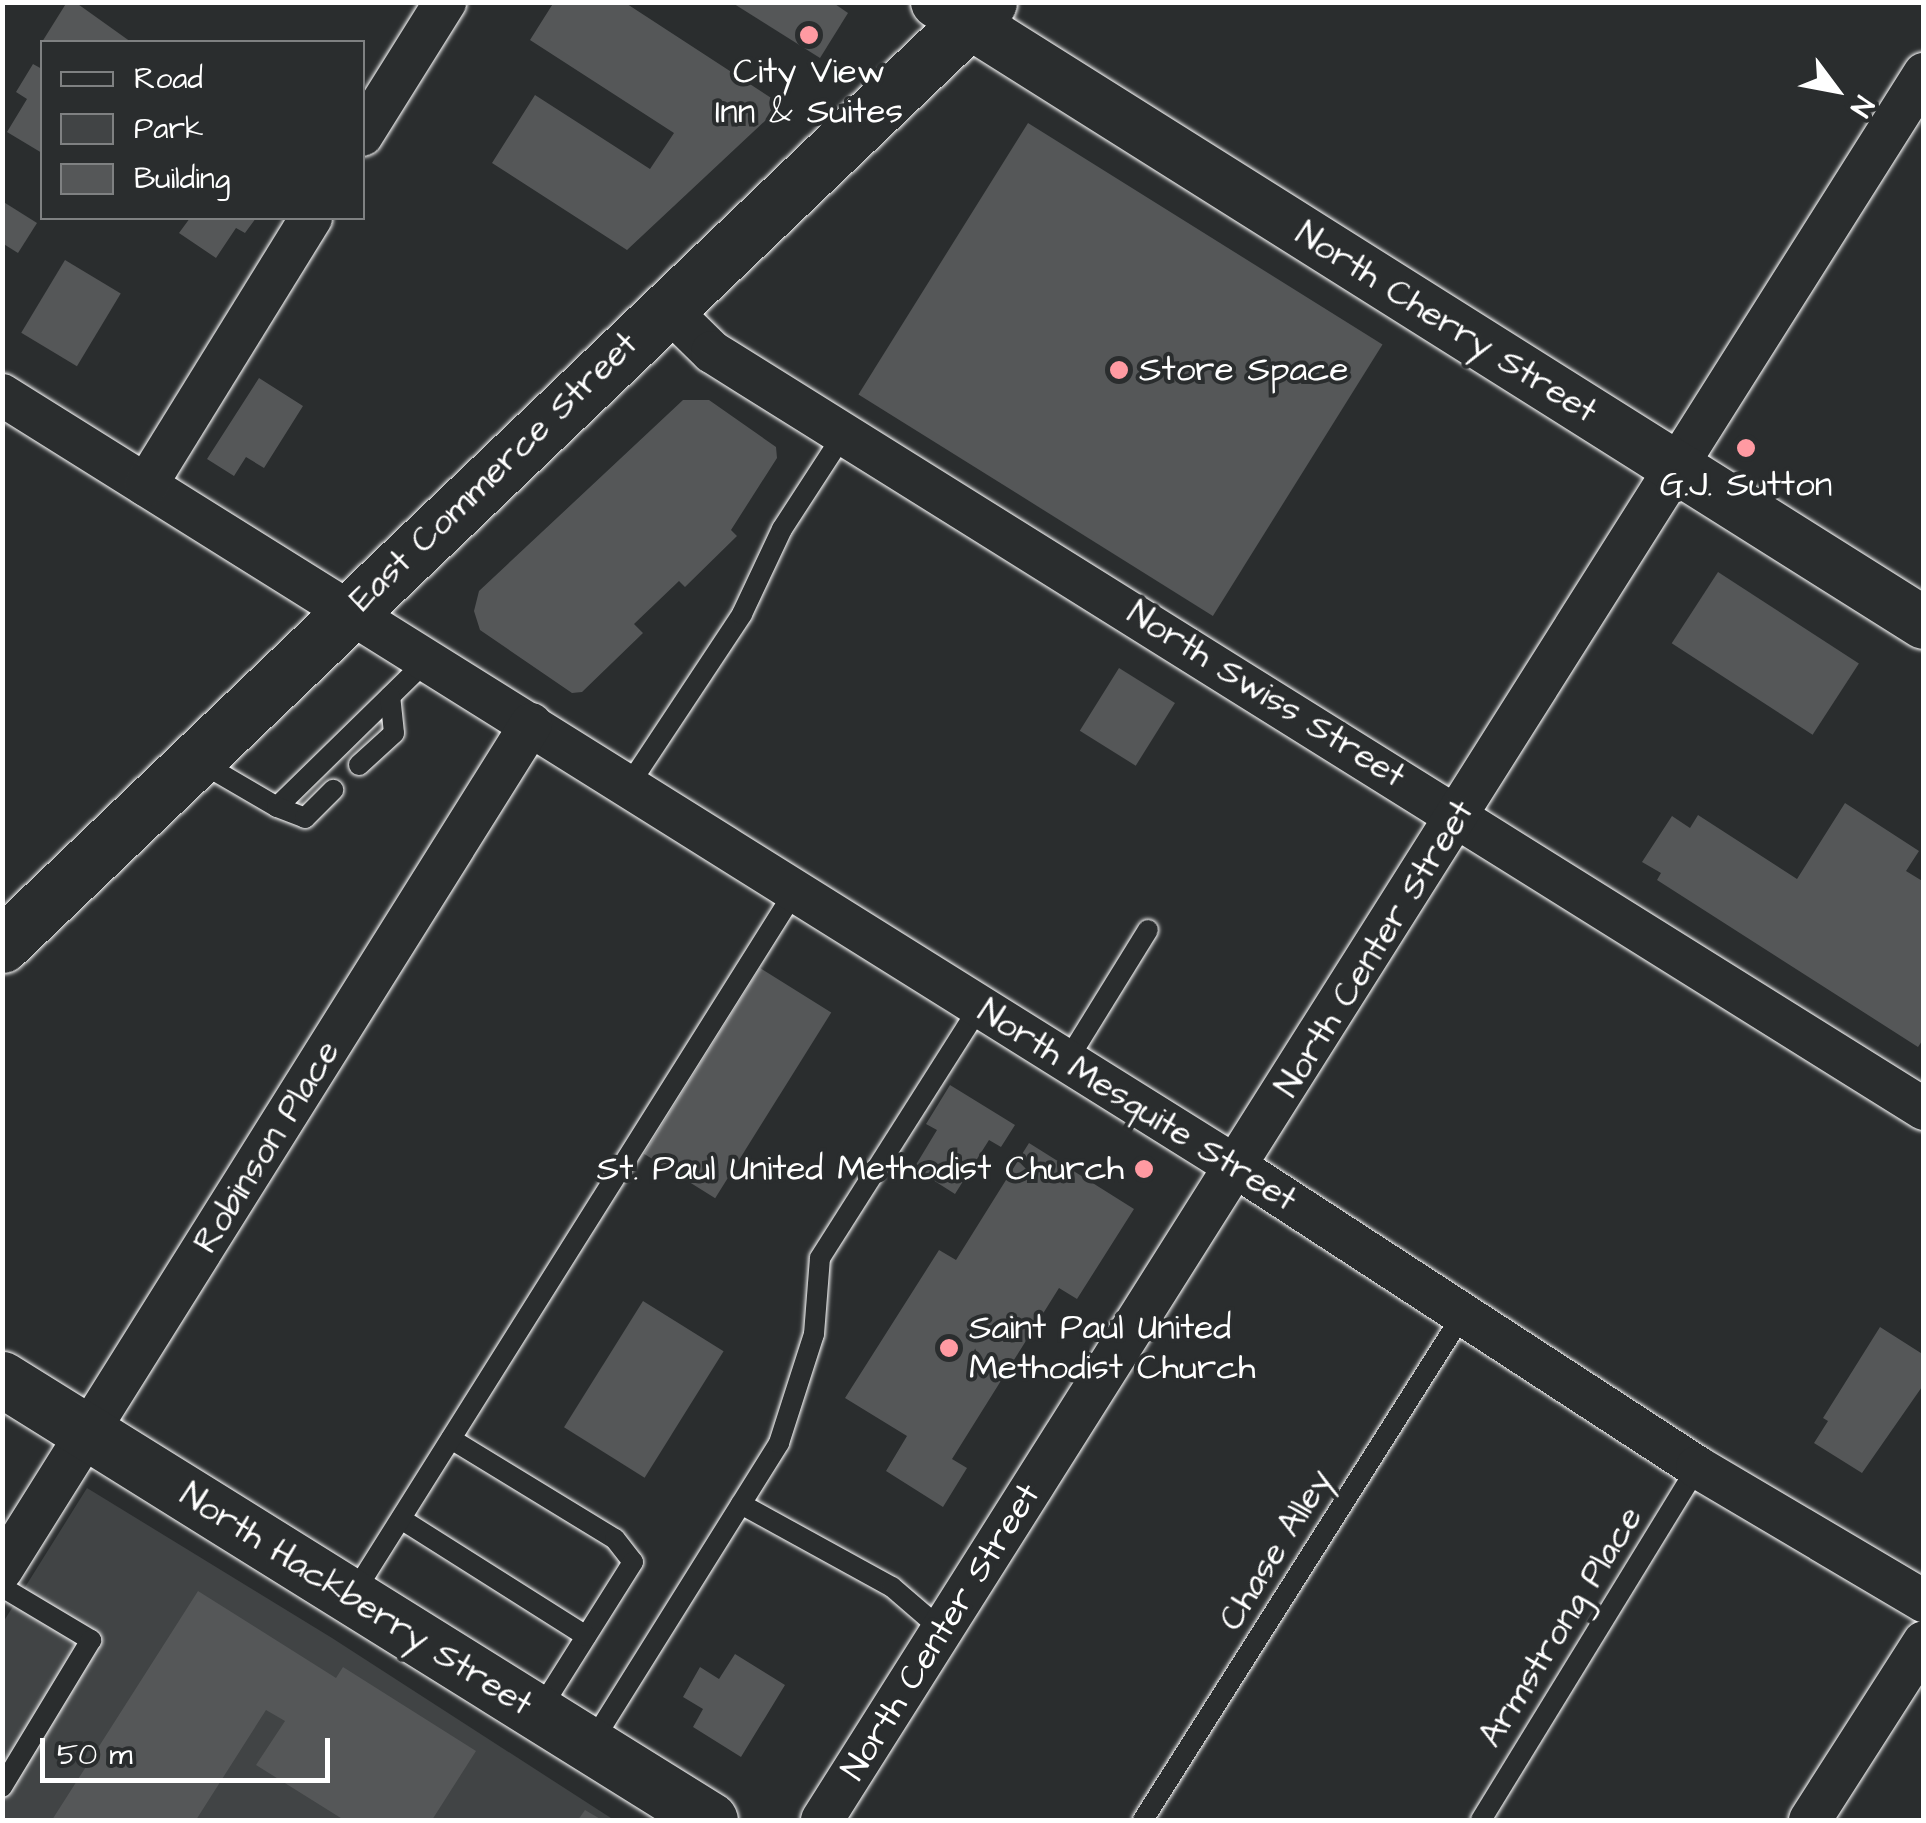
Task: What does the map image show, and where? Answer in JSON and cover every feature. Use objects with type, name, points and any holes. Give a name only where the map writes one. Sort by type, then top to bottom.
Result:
[{"type":"main road","name":"East Commerce Street","points":[[2,945],[666,307],[965,9]]},
{"type":"main road","name":"North Hackberry Street","points":[[2,1379],[710,1820]]},
{"type":"street","points":[[365,130],[445,2]]},
{"type":"street","name":"North Cherry Street","points":[[965,9],[1676,468],[1924,623]]},
{"type":"street","name":"North Center Street","points":[[822,1820],[1238,1168],[1924,74]]},
{"type":"street","points":[[146,485],[310,220]]},
{"type":"street","name":"North Swiss Street","points":[[666,307],[712,352],[1924,1108]]},
{"type":"street","name":"North Mesquite Street","points":[[2,395],[1238,1168],[1697,1467],[1924,1601]]},
{"type":"street","name":"Robinson Place","points":[[2,1569],[531,724]]},
{"type":"street","points":[[1810,1820],[1924,1642]]},
{"type":"lane","points":[[630,786],[742,614],[782,529],[843,434]]},
{"type":"lane","points":[[277,806],[427,660]]},
{"type":"lane","points":[[360,766],[394,732],[390,696]]},
{"type":"lane","points":[[194,759],[305,818],[334,790]]},
{"type":"lane","points":[[352,1597],[795,891]]},
{"type":"lane","points":[[1067,1062],[1148,930]]},
{"type":"lane","points":[[590,1746],[779,1444],[814,1334],[820,1258],[979,1007]]},
{"type":"lane","name":"Chase Alley","points":[[1144,1820],[1463,1314]]},
{"type":"lane","points":[[451,1439],[628,1550],[632,1562],[538,1713]]},
{"type":"lane","name":"Armstrong Place","points":[[1481,1820],[1697,1467]]},
{"type":"lane","points":[[741,1504],[892,1588],[942,1630]]},
{"type":"lane","points":[[400,1519],[586,1636]]},
{"type":"lane","points":[[2,1586],[91,1640],[2,1787]]},
{"type":"green space","points":[[87,1488],[332,1638],[614,1820],[3,1820],[2,1624]]},
{"type":"building","points":[[67,2],[75,2],[128,40],[43,40]]},
{"type":"building","points":[[554,2],[624,2],[782,105],[627,250],[492,163],[535,95],[650,169],[674,133],[530,40]]},
{"type":"building","name":"City View Inn & Suites","points":[[731,2],[832,2],[848,13],[820,58]]},
{"type":"building","points":[[33,64],[40,68],[40,152],[7,132],[27,99],[16,92]]},
{"type":"building","name":"Store Space","points":[[1028,123],[1382,345],[1213,616],[858,394]]},
{"type":"building","points":[[2,201],[37,223],[18,253],[2,243]]},
{"type":"building","points":[[189,220],[255,220],[245,233],[236,228],[216,258],[179,233]]},
{"type":"building","points":[[65,260],[121,293],[77,366],[21,333]]},
{"type":"building","points":[[259,378],[303,406],[264,468],[246,457],[234,476],[207,459]]},
{"type":"building","points":[[683,400],[709,400],[776,447],[777,458],[731,530],[737,536],[685,587],[679,581],[634,624],[643,633],[582,692],[572,693],[480,630],[474,611],[479,591]]},
{"type":"building","points":[[1718,572],[1859,663],[1813,735],[1672,643]]},
{"type":"building","points":[[1119,668],[1175,703],[1136,766],[1080,731]]},
{"type":"building","points":[[1845,803],[1919,851],[1906,871],[1924,882],[1924,1038],[1918,1047],[1657,880],[1661,873],[1642,862],[1672,816],[1690,828],[1698,815],[1797,879]]},
{"type":"building","points":[[760,968],[831,1013],[715,1198],[644,1154]]},
{"type":"building","points":[[950,1085],[1015,1125],[1001,1147],[989,1140],[955,1194],[914,1168],[937,1130],[926,1124]]},
{"type":"building","name":"Saint Paul United Methodist Church","points":[[1029,1143],[1134,1209],[1077,1299],[1059,1288],[952,1459],[967,1468],[943,1507],[886,1471],[907,1436],[845,1398],[939,1250],[956,1260]]},
{"type":"building","points":[[643,1301],[724,1351],[645,1478],[564,1427]]},
{"type":"building","points":[[1880,1327],[1924,1355],[1924,1384],[1862,1473],[1814,1443],[1828,1421],[1823,1418]]},
{"type":"building","points":[[198,1591],[336,1678],[343,1667],[476,1751],[432,1820],[344,1820],[256,1765],[285,1721],[266,1710],[196,1820],[52,1820]]},
{"type":"building","points":[[735,1654],[785,1685],[741,1757],[693,1727],[703,1709],[683,1697],[700,1667],[719,1679]]},
{"type":"building","points":[[585,1810],[602,1820],[578,1820]]},
{"type":"place","name":"City View Inn & Suites","points":[[809,35]]},
{"type":"place","name":"Store Space","points":[[1119,370]]},
{"type":"place","name":"G.J. Sutton","points":[[1746,448]]},
{"type":"place","name":"St. Paul United Methodist Church","points":[[1144,1169]]},
{"type":"place","name":"Saint Paul United Methodist Church","points":[[949,1348]]}]
